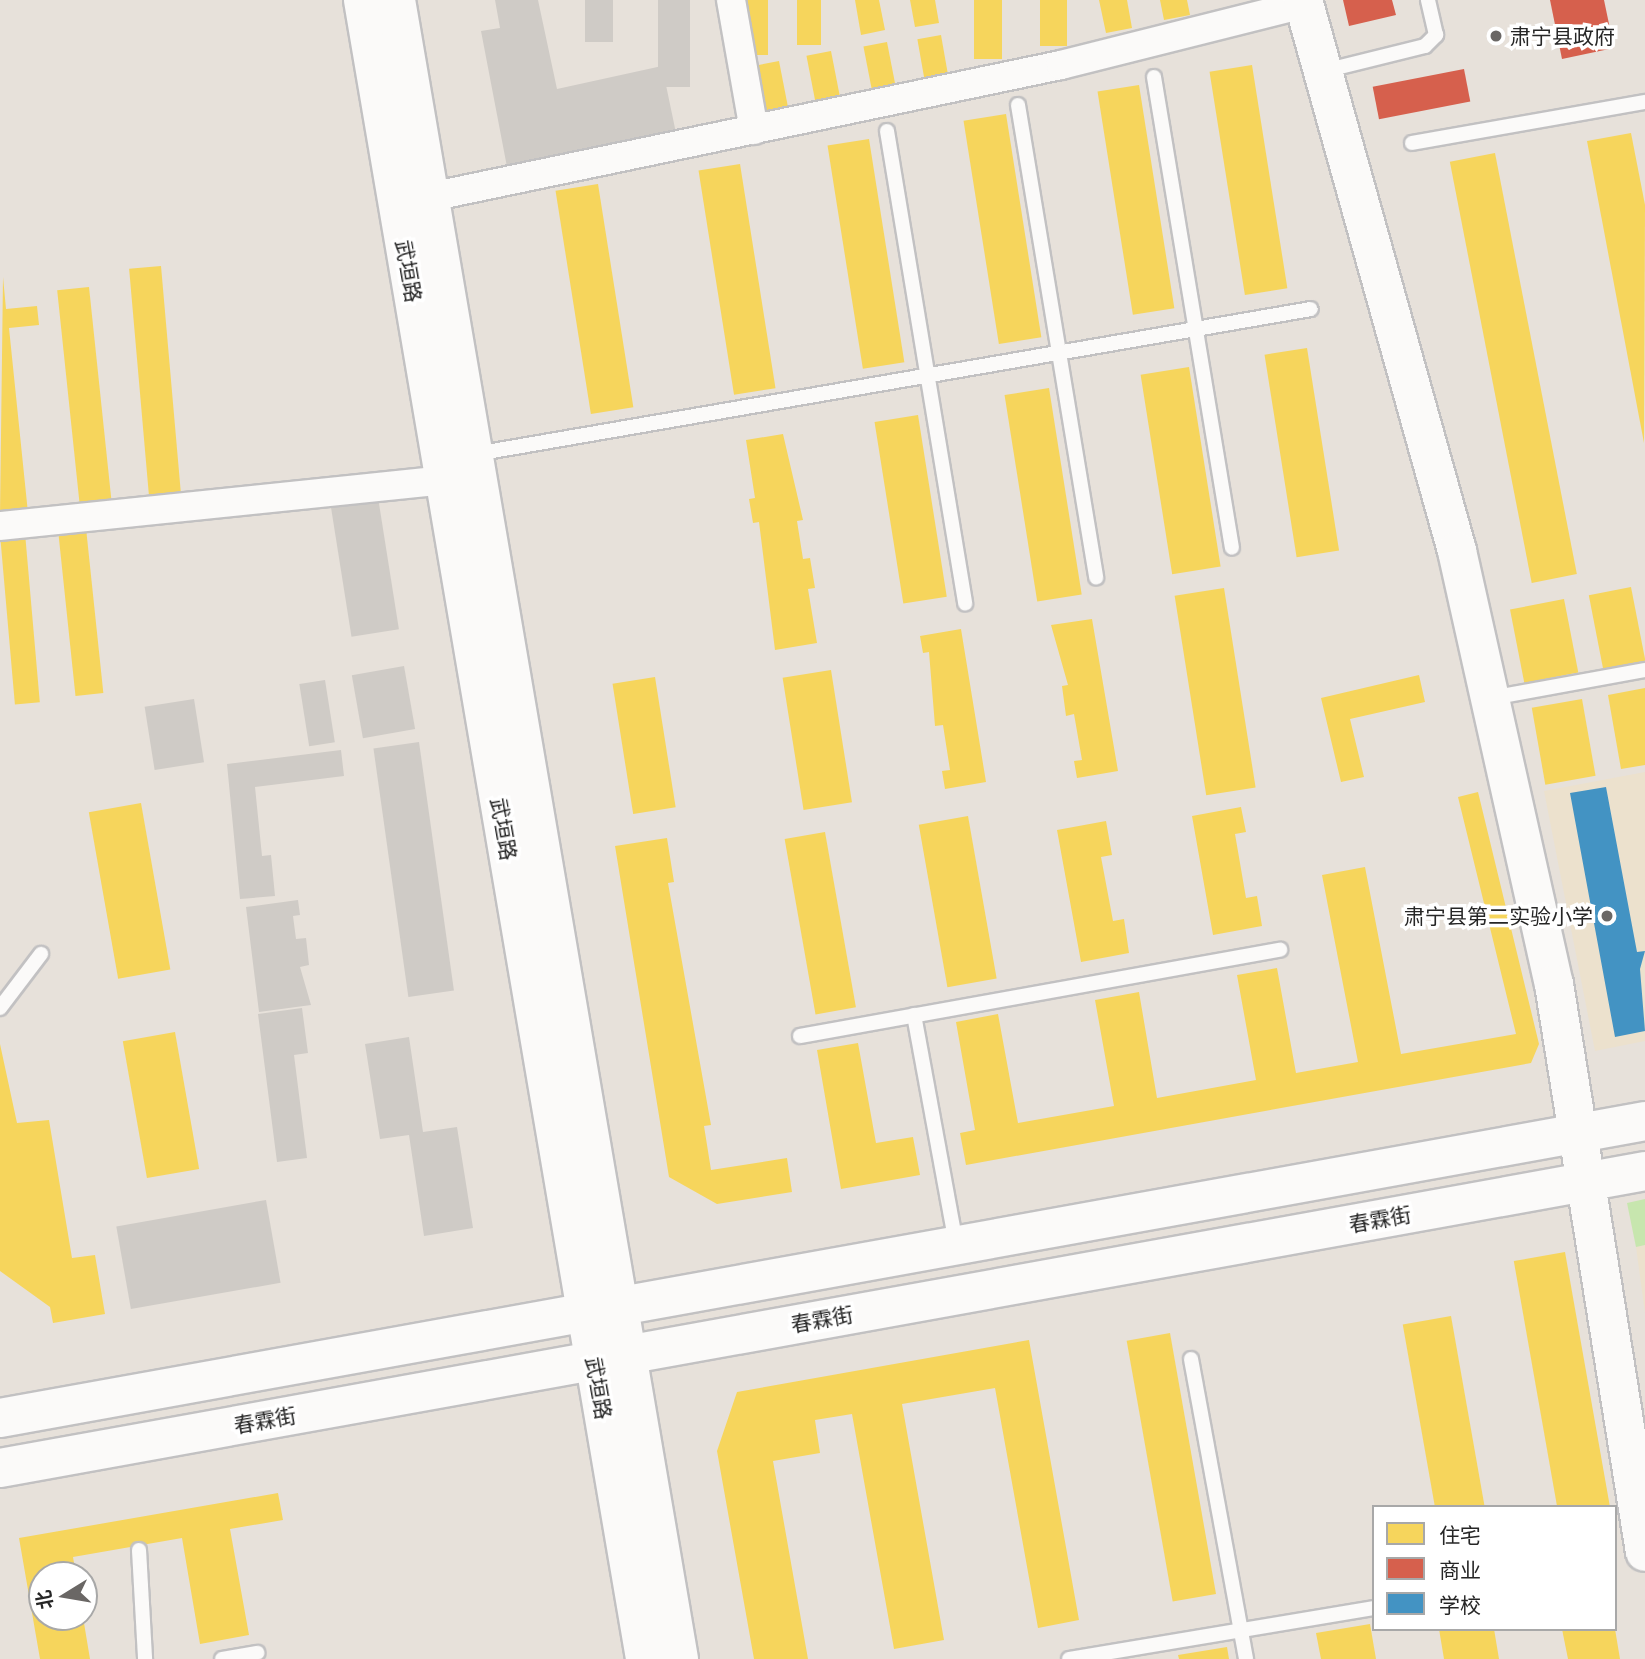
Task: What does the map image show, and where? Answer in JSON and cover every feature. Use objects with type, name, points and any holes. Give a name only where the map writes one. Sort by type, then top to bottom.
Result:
[{"type":"main road","name":"武垣路","points":[[363,0],[444,480],[603,1309]]},
{"type":"main road","name":"武垣路","points":[[396,0],[474,454],[611,1358],[645,1659]]},
{"type":"main road","points":[[1304,2],[1457,551],[1554,984],[1645,1552]]},
{"type":"main road","points":[[0,1418],[1645,1121]]},
{"type":"main road","name":"春霖街","points":[[0,1468],[1645,1171]]},
{"type":"main road","name":"武垣路","points":[[611,1358],[679,1659]]},
{"type":"street","points":[[731,0],[754,130]]},
{"type":"street","points":[[430,197],[1061,65],[1304,2]]},
{"type":"street","points":[[0,526],[444,480]]},
{"type":"lane","points":[[1323,71],[1425,46],[1436,35],[1428,0]]},
{"type":"lane","points":[[1154,77],[1232,548]]},
{"type":"lane","points":[[1412,143],[1645,102]]},
{"type":"lane","points":[[1018,105],[1096,578]]},
{"type":"lane","points":[[887,131],[965,604]]},
{"type":"lane","points":[[474,454],[1311,309]]},
{"type":"lane","points":[[1490,698],[1645,670]]},
{"type":"lane","points":[[800,1036],[1280,950]]},
{"type":"lane","points":[[0,1008],[41,954]]},
{"type":"lane","points":[[914,1015],[957,1245]]},
{"type":"lane","points":[[1191,1359],[1246,1659]]},
{"type":"lane","points":[[139,1550],[145,1659]]},
{"type":"lane","points":[[1069,1659],[1372,1608]]},
{"type":"lane","points":[[222,1659],[257,1653]]},
{"type":"shaded area","name":"肃宁县第二实验小学","points":[[1645,772],[1645,1041],[1595,1051],[1544,791]]},
{"type":"shaded area","points":[[1645,1245],[1645,1313],[1636,1247]]},
{"type":"green space","points":[[1645,1199],[1645,1245],[1636,1247],[1627,1203]]},
{"type":"building: 住宅","points":[[743,0],[768,0],[768,55],[743,55]]},
{"type":"building: 住宅","points":[[797,0],[821,0],[821,45],[797,45]]},
{"type":"building: 住宅","points":[[855,0],[879,0],[885,30],[861,35]]},
{"type":"building: 住宅","points":[[910,0],[935,0],[939,23],[915,27]]},
{"type":"building: 住宅","points":[[974,0],[1002,0],[1002,59],[974,59]]},
{"type":"building: 住宅","points":[[1040,0],[1067,0],[1067,46],[1040,46]]},
{"type":"building: 住宅","points":[[1099,0],[1127,0],[1132,28],[1106,33]]},
{"type":"building: 住宅","points":[[1160,0],[1187,0],[1190,15],[1164,20]]},
{"type":"building: 住宅","points":[[941,35],[948,73],[924,78],[917,39]]},
{"type":"building: 住宅","points":[[887,42],[895,84],[872,89],[863,47]]},
{"type":"building: 住宅","points":[[831,51],[840,98],[816,103],[806,56]]},
{"type":"building: 住宅","points":[[779,61],[788,108],[764,113],[754,66]]},
{"type":"building: 住宅","points":[[1252,65],[1287,288],[1245,295],[1210,72]]},
{"type":"building: 住宅","points":[[1139,85],[1174,308],[1133,315],[1098,92]]},
{"type":"building: 住宅","points":[[1006,114],[1041,337],[999,344],[964,121]]},
{"type":"building: 住宅","points":[[1631,133],[1645,205],[1644,443],[1587,141]]},
{"type":"building: 住宅","points":[[869,139],[904,362],[863,369],[828,146]]},
{"type":"building: 住宅","points":[[1495,153],[1577,574],[1532,583],[1450,162]]},
{"type":"building: 住宅","points":[[740,164],[776,388],[734,395],[699,171]]},
{"type":"building: 住宅","points":[[598,184],[633,407],[591,414],[556,191]]},
{"type":"building: 住宅","points":[[161,266],[181,497],[149,500],[129,269]]},
{"type":"building: 住宅","points":[[3,277],[6,309],[37,306],[39,325],[9,328],[28,513],[0,516]]},
{"type":"building: 住宅","points":[[89,287],[112,502],[80,505],[57,290]]},
{"type":"building: 住宅","points":[[1307,348],[1339,550],[1297,557],[1265,355]]},
{"type":"building: 住宅","points":[[1189,367],[1221,567],[1172,574],[1141,375]]},
{"type":"building: 住宅","points":[[1049,388],[1082,594],[1037,601],[1005,395]]},
{"type":"building: 住宅","points":[[918,415],[947,597],[903,604],[875,422]]},
{"type":"building: 住宅","points":[[783,434],[803,520],[797,521],[803,559],[810,558],[815,588],[808,589],[817,643],[775,650],[759,522],[753,523],[749,499],[755,498],[746,440]]},
{"type":"building: 住宅","points":[[86,528],[103,693],[76,696],[58,531]]},
{"type":"building: 住宅","points":[[25,533],[40,702],[15,705],[0,535]]},
{"type":"building: 住宅","points":[[1631,587],[1645,661],[1603,669],[1589,595]]},
{"type":"building: 住宅","points":[[1224,588],[1256,788],[1206,795],[1175,596]]},
{"type":"building: 住宅","points":[[1564,599],[1578,673],[1524,683],[1510,609]]},
{"type":"building: 住宅","points":[[1092,619],[1118,771],[1077,778],[1074,761],[1082,760],[1074,714],[1066,716],[1062,686],[1068,685],[1051,625]]},
{"type":"building: 住宅","points":[[961,629],[986,782],[945,789],[942,771],[950,770],[943,725],[935,726],[929,652],[923,653],[920,636]]},
{"type":"building: 住宅","points":[[831,670],[852,802],[804,810],[783,678]]},
{"type":"building: 住宅","points":[[1419,675],[1425,702],[1350,719],[1364,777],[1341,782],[1321,698]]},
{"type":"building: 住宅","points":[[655,677],[676,807],[633,814],[613,684]]},
{"type":"building: 住宅","points":[[1645,688],[1645,765],[1621,769],[1608,695]]},
{"type":"building: 住宅","points":[[1582,699],[1596,776],[1545,785],[1532,708]]},
{"type":"building: 住宅","points":[[1478,792],[1539,1044],[1531,1063],[966,1165],[960,1133],[975,1130],[956,1022],[998,1014],[1018,1123],[1114,1106],[1095,1000],[1139,992],[1157,1098],[1256,1080],[1237,975],[1277,968],[1296,1073],[1358,1062],[1322,875],[1365,867],[1401,1054],[1516,1034],[1458,797]]},
{"type":"building: 住宅","points":[[141,803],[170,969],[118,979],[89,812]]},
{"type":"building: 住宅","points":[[1241,807],[1246,832],[1235,834],[1246,898],[1257,896],[1262,926],[1213,935],[1192,816]]},
{"type":"building: 住宅","points":[[968,816],[997,978],[947,987],[919,825]]},
{"type":"building: 住宅","points":[[1106,821],[1112,855],[1101,857],[1113,921],[1124,919],[1129,953],[1081,962],[1057,830]]},
{"type":"building: 住宅","points":[[825,832],[856,1007],[816,1014],[785,839]]},
{"type":"building: 住宅","points":[[667,838],[674,882],[668,883],[711,1125],[704,1126],[711,1170],[787,1158],[792,1192],[717,1204],[669,1177],[615,846]]},
{"type":"building: 住宅","points":[[175,1032],[199,1169],[147,1178],[123,1041]]},
{"type":"building: 住宅","points":[[858,1043],[876,1143],[913,1137],[920,1175],[841,1189],[817,1050]]},
{"type":"building: 住宅","points":[[0,1044],[17,1123],[49,1120],[72,1258],[95,1255],[105,1314],[53,1323],[50,1307],[0,1271]]},
{"type":"building: 住宅","points":[[1565,1252],[1610,1505],[1557,1505],[1514,1261]]},
{"type":"building: 住宅","points":[[1451,1316],[1484,1505],[1435,1505],[1403,1325]]},
{"type":"building: 住宅","points":[[1170,1333],[1216,1594],[1173,1602],[1127,1341]]},
{"type":"building: 住宅","points":[[1029,1340],[1079,1620],[1038,1628],[995,1388],[902,1404],[944,1640],[894,1649],[852,1414],[815,1420],[820,1453],[773,1461],[808,1659],[754,1659],[717,1451],[737,1392]]},
{"type":"building: 住宅","points":[[278,1493],[283,1520],[230,1529],[249,1635],[200,1644],[182,1538],[73,1557],[74,1561],[28,1561],[28,1590],[19,1538]]},
{"type":"building: 住宅","points":[[1370,1624],[1376,1659],[1321,1659],[1316,1633]]},
{"type":"building: 住宅","points":[[35,1631],[85,1631],[90,1659],[40,1659]]},
{"type":"building: 住宅","points":[[1439,1631],[1494,1631],[1499,1659],[1444,1659]]},
{"type":"building: 住宅","points":[[1562,1631],[1615,1631],[1620,1659],[1568,1659]]},
{"type":"building: 住宅","points":[[1227,1647],[1229,1659],[1179,1659],[1178,1655]]},
{"type":"building: 商业","points":[[1343,0],[1392,0],[1396,15],[1349,26]]},
{"type":"building: 商业","points":[[1550,0],[1604,0],[1614,48],[1562,59]]},
{"type":"building: 商业","points":[[1464,69],[1470,101],[1379,119],[1373,87]]},
{"type":"building: 学校","points":[[1606,787],[1637,952],[1645,951],[1640,969],[1645,1031],[1615,1037],[1570,793]]},
{"type":"building: 其他","points":[[495,0],[538,0],[557,89],[662,66],[676,133],[507,167],[481,31],[500,28]]},
{"type":"building: 其他","points":[[585,0],[613,0],[613,42],[585,42]]},
{"type":"building: 其他","points":[[658,0],[690,0],[690,87],[658,87]]},
{"type":"building: 其他","points":[[377,491],[399,629],[351,637],[330,499]]},
{"type":"building: 其他","points":[[404,666],[415,729],[363,738],[352,675]]},
{"type":"building: 其他","points":[[325,680],[335,742],[309,746],[299,684]]},
{"type":"building: 其他","points":[[194,699],[204,762],[155,770],[145,707]]},
{"type":"building: 其他","points":[[419,742],[454,991],[408,997],[373,748]]},
{"type":"building: 其他","points":[[341,750],[344,776],[255,787],[262,856],[271,855],[275,896],[240,899],[227,764]]},
{"type":"building: 其他","points":[[298,900],[300,915],[293,916],[296,939],[306,938],[309,965],[300,967],[311,1005],[259,1012],[246,907]]},
{"type":"building: 其他","points":[[302,1008],[308,1053],[294,1055],[307,1158],[277,1162],[258,1014]]},
{"type":"building: 其他","points":[[409,1037],[423,1132],[457,1127],[473,1228],[424,1236],[409,1135],[380,1139],[365,1044]]},
{"type":"building: 其他","points":[[266,1200],[281,1283],[131,1309],[116,1226]]},
{"type":"place","name":"肃宁县政府","points":[[1496,36]]},
{"type":"place","name":"肃宁县第二实验小学","points":[[1607,916]]}]
